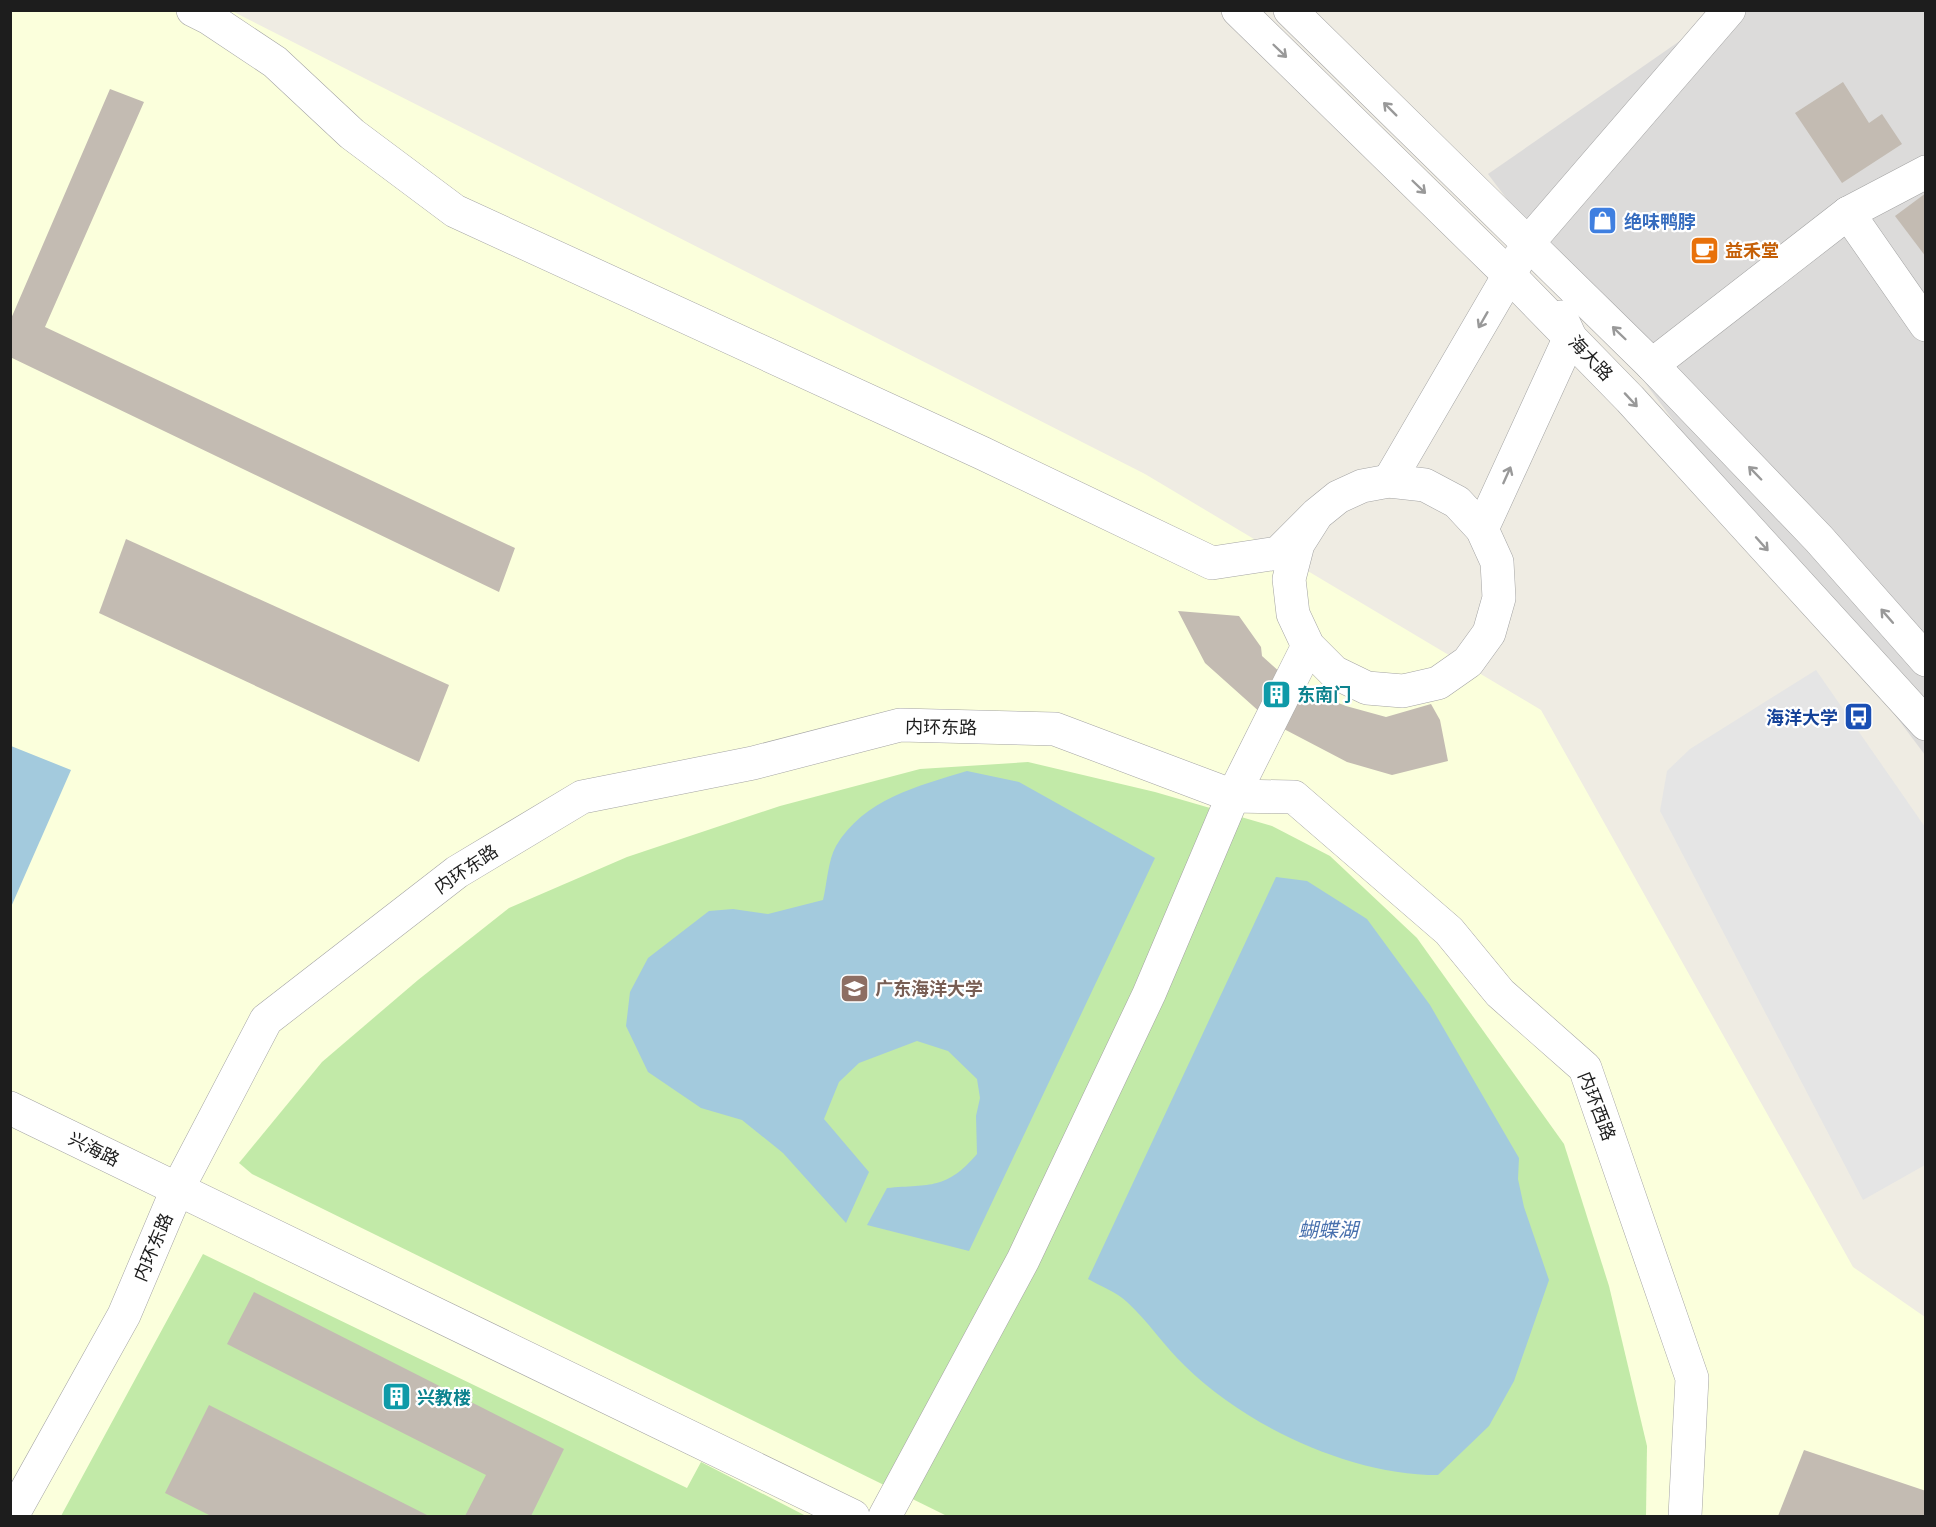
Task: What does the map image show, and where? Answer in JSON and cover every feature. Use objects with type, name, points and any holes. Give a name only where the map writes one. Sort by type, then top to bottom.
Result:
[{"type":"street","points":[[193,10],[209,18],[275,63],[352,134],[455,211],[982,453],[1212,563],[1278,553],[1317,514],[1338,497],[1362,486],[1389,481],[1425,485],[1457,502],[1482,529],[1497,562],[1499,598],[1489,633],[1468,662],[1438,682],[1403,691],[1367,688],[1334,672],[1308,646],[1293,614],[1289,579],[1298,544],[1317,514]]},
{"type":"street","name":"海大路","points":[[1238,10],[1570,336],[1926,724]]},
{"type":"street","name":"海大路","points":[[1290,10],[1652,365],[1819,539],[1926,660]]},
{"type":"street","points":[[1389,481],[1527,244],[1729,10]]},
{"type":"street","points":[[1652,365],[1848,213],[1926,172]]},
{"type":"street","points":[[1848,213],[1926,325]]},
{"type":"street","points":[[1482,529],[1570,336],[1527,244]]},
{"type":"street","points":[[885,1516],[1023,1260],[1149,994],[1233,796],[1308,646]]},
{"type":"street","name":"内环东路","points":[[20,1514],[124,1315],[177,1190],[266,1020],[457,872],[582,798],[753,763],[900,725],[1055,729],[1233,796]]},
{"type":"street","name":"内环西路","points":[[1233,796],[1294,797],[1449,931],[1500,993],[1585,1068],[1692,1378],[1685,1516]]},
{"type":"street","name":"兴海路","points":[[10,1108],[853,1516]]},
{"type":"shaded area","name":"广东海洋大学","points":[[10,11],[232,11],[1145,474],[1541,710],[1853,1267],[1925,1317],[1925,1516],[11,1516]]},
{"type":"shaded area","points":[[1723,11],[1925,11],[1925,755],[1488,174]]},
{"type":"shaded area","points":[[1816,670],[1925,827],[1925,1165],[1863,1200],[1660,811],[1667,771],[1690,749]]},
{"type":"green space","points":[[1028,762],[1155,792],[1272,826],[1330,856],[1417,938],[1564,1144],[1609,1286],[1647,1446],[1646,1516],[947,1516],[252,1174],[239,1163],[322,1062],[418,980],[509,908],[627,857],[780,806],[920,769]]},
{"type":"green space","points":[[203,1254],[687,1488],[701,1462],[806,1516],[61,1516]]},
{"type":"water","points":[[11,746],[71,770],[11,907]]},
{"type":"water","points":[[967,771],[1019,782],[1155,858],[969,1251],[867,1225],[887,1188],[927,1185],[947,1180],[966,1166],[977,1154],[976,1116],[980,1098],[977,1079],[948,1051],[917,1041],[859,1063],[839,1082],[824,1119],[869,1172],[846,1223],[783,1153],[742,1120],[701,1108],[648,1072],[626,1026],[630,992],[648,958],[709,911],[733,909],[768,914],[823,900],[833,852],[848,830],[861,817],[894,796]]},
{"type":"water","name":"蝴蝶湖","points":[[1276,877],[1307,881],[1367,919],[1430,1005],[1519,1158],[1518,1179],[1524,1207],[1549,1280],[1514,1381],[1489,1426],[1438,1475],[1405,1473],[1370,1467],[1336,1457],[1269,1427],[1238,1409],[1185,1366],[1123,1298],[1088,1279]]},
{"type":"building","points":[[1843,82],[1869,123],[1882,114],[1902,144],[1842,183],[1795,113]]},
{"type":"building","points":[[110,89],[144,102],[45,327],[515,548],[499,592],[10,357],[10,321]]},
{"type":"building","points":[[1926,193],[1926,257],[1895,216]]},
{"type":"building","points":[[126,539],[449,685],[419,762],[99,613]]},
{"type":"building","name":"东南门","points":[[1178,611],[1239,616],[1261,647],[1262,656],[1281,673],[1305,690],[1346,706],[1386,717],[1431,704],[1440,720],[1448,761],[1392,775],[1347,762],[1282,728],[1262,714],[1205,663]]},
{"type":"building","name":"兴教楼","points":[[254,1292],[564,1449],[531,1516],[465,1516],[486,1475],[227,1344]]},
{"type":"building","points":[[209,1405],[429,1516],[211,1516],[165,1493]]},
{"type":"building","points":[[1804,1450],[1926,1491],[1926,1516],[1778,1516]]},
{"type":"place","name":"绝味鸭脖","points":[[1603,221]]},
{"type":"place","name":"益禾堂","points":[[1704,250]]},
{"type":"place","name":"东南门","points":[[1276,694]]},
{"type":"place","name":"海洋大学","points":[[1859,717]]},
{"type":"place","name":"广东海洋大学","points":[[854,988]]},
{"type":"place","name":"兴教楼","points":[[396,1397]]}]
